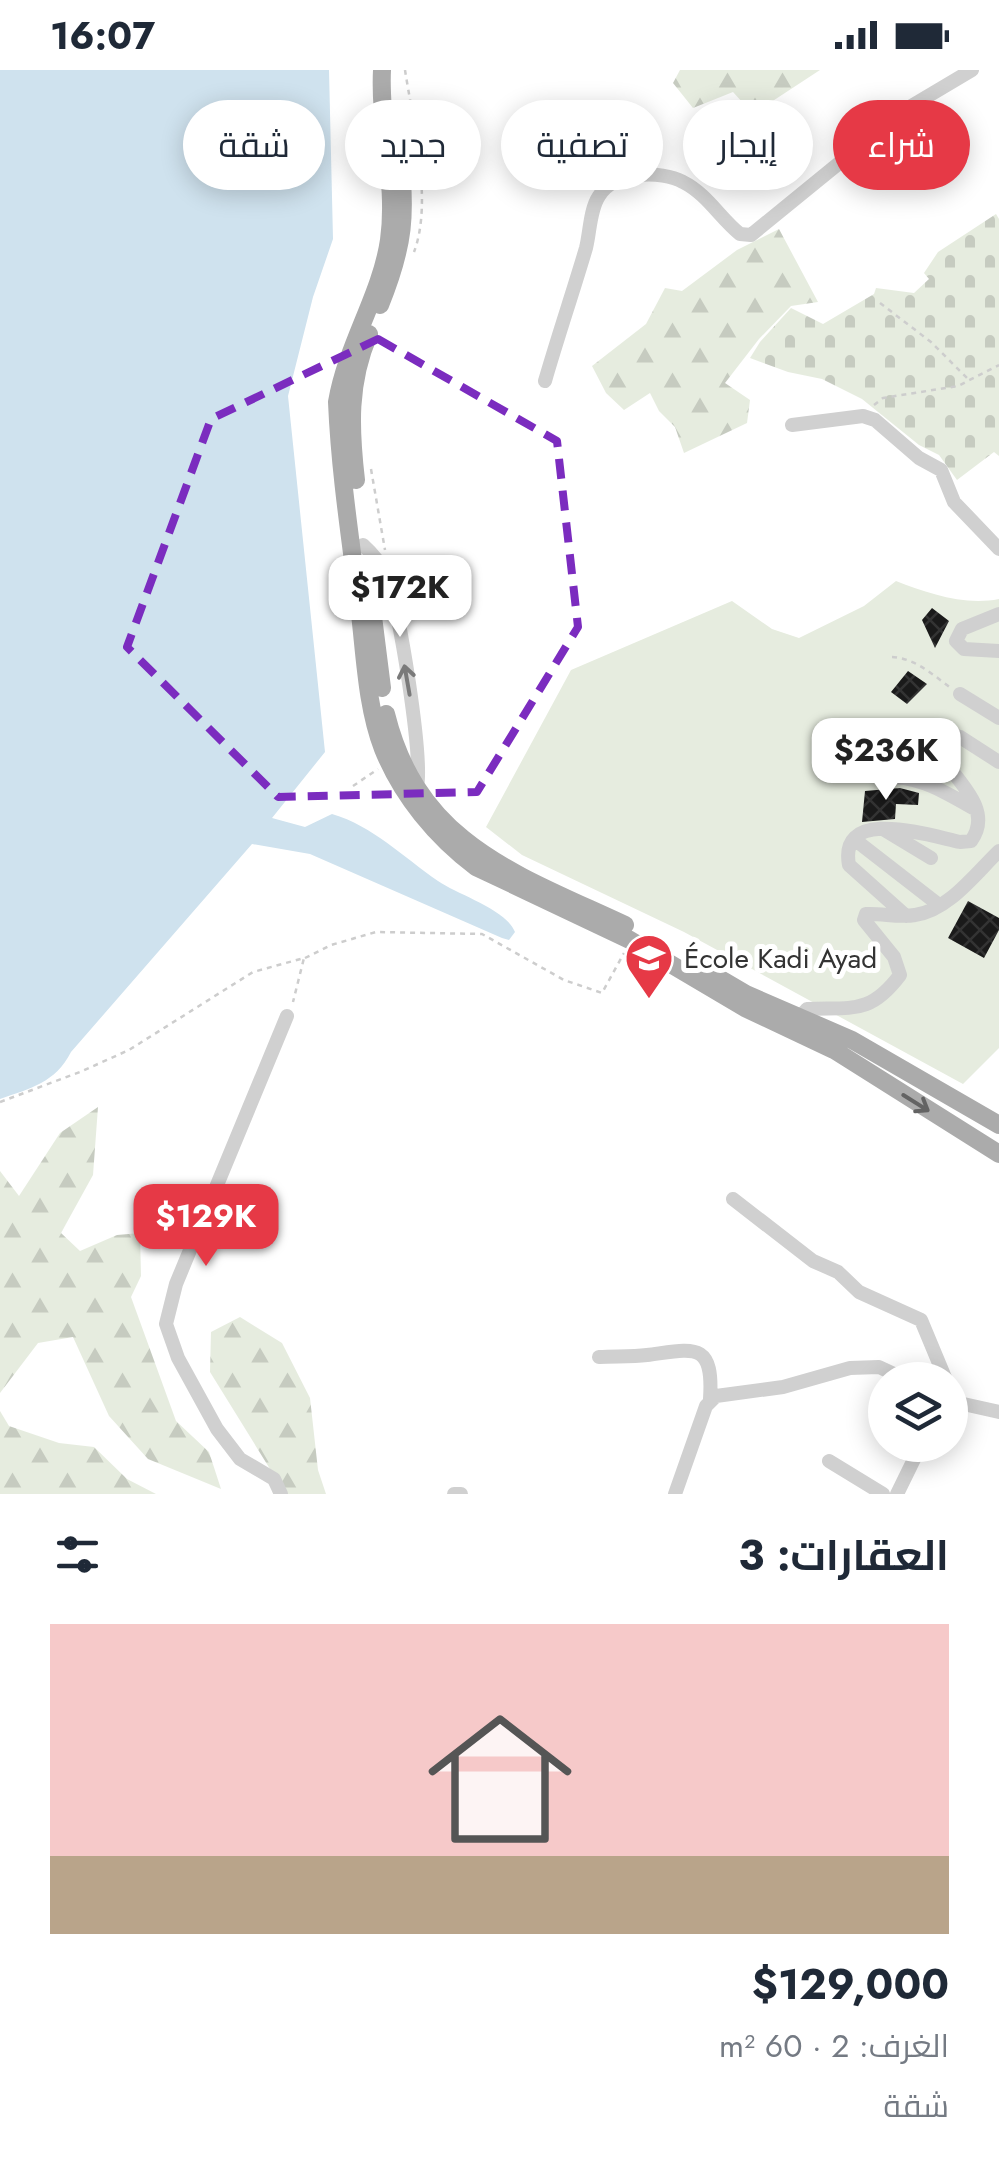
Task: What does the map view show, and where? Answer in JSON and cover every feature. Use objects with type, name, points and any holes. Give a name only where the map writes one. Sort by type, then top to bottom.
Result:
[{"type":"main road","points":[[382,70],[390,235],[380,272],[345,360],[337,402],[363,638],[382,746],[405,791],[424,818],[476,867],[630,940],[725,997],[852,1040],[999,1125]]},
{"type":"main road","points":[[394,70],[404,192],[403,232],[400,254],[354,374],[350,402],[363,545],[385,707],[396,747],[417,787],[440,819],[492,862],[635,930],[795,1023],[999,1154]]},
{"type":"street","points":[[544,380],[595,206],[605,189],[644,174],[665,175],[689,185],[740,234],[751,235],[903,111],[972,70]]},
{"type":"street","points":[[792,425],[863,416],[875,420],[919,458],[941,470],[954,502],[999,549]]},
{"type":"street","points":[[363,545],[379,562],[391,590],[414,722],[417,787]]},
{"type":"street","points":[[997,612],[962,629],[956,642],[964,649],[999,651]]},
{"type":"street","points":[[960,694],[999,718]]},
{"type":"street","points":[[906,916],[848,865],[847,854],[854,840],[878,826],[971,841],[977,833],[971,796],[932,740],[942,732],[954,734],[999,762]]},
{"type":"street","points":[[880,776],[910,777],[936,785],[976,809]]},
{"type":"street","points":[[878,826],[931,858]]},
{"type":"street","points":[[854,840],[939,905]]},
{"type":"street","points":[[795,1023],[806,1009],[872,1004],[883,997],[900,975],[894,957],[864,916],[922,914],[939,905],[999,851]]},
{"type":"street","points":[[281,1494],[274,1479],[245,1465],[217,1429],[178,1358],[166,1324],[176,1284],[287,1016]]},
{"type":"street","points":[[732,1199],[813,1260],[838,1272],[859,1292],[921,1320],[938,1362]]},
{"type":"street","points":[[599,1357],[641,1356],[686,1348],[702,1355],[710,1366],[710,1399],[675,1494]]},
{"type":"street","points":[[710,1399],[868,1367]]},
{"type":"street","points":[[968,1405],[999,1412]]},
{"type":"street","points":[[829,1460],[883,1494]]},
{"type":"street","points":[[897,1494],[913,1462]]},
{"type":"street","points":[[454,1494],[462,1494]]},
{"type":"path","points":[[880,303],[931,342],[969,380]]},
{"type":"path","points":[[874,406],[883,398],[958,386],[999,365]]},
{"type":"path","points":[[368,458],[385,552]]},
{"type":"path","points":[[892,657],[918,664],[960,694]]},
{"type":"path","points":[[353,786],[380,769]]},
{"type":"path","points":[[0,1102],[129,1050],[253,972],[376,932],[482,934],[564,980],[602,993],[626,949]]},
{"type":"path","points":[[287,1016],[304,958]]},
{"type":"highlighted area","points":[[378,339],[557,441],[578,627],[477,792],[278,797],[127,647],[211,419]]},
{"type":"green space","points":[[680,70],[820,70],[774,100],[740,100],[733,92],[713,100],[687,100],[673,83]]},
{"type":"green space","points":[[996,214],[999,456],[994,452],[957,480],[939,455],[919,445],[862,399],[822,379],[750,358],[791,308],[823,324],[874,294],[876,288],[914,293],[929,279],[924,273],[938,252]]},
{"type":"green space","points":[[779,229],[818,302],[791,306],[725,383],[750,400],[747,423],[684,453],[675,427],[659,411],[650,393],[624,410],[606,393],[592,366],[646,324],[665,288],[682,291],[737,250]]},
{"type":"green space","points":[[896,581],[959,600],[999,599],[999,1048],[963,1084],[684,932],[522,855],[486,827],[571,670],[732,601],[772,629],[799,638],[864,606]]},
{"type":"green space","points":[[98,1107],[93,1175],[61,1233],[80,1251],[117,1235],[140,1233],[141,1276],[131,1297],[176,1421],[209,1452],[221,1489],[148,1459],[109,1416],[73,1337],[38,1343],[0,1393],[0,1171],[19,1196],[60,1133]]},
{"type":"green space","points":[[240,1317],[282,1343],[310,1398],[318,1470],[326,1494],[273,1494],[270,1469],[210,1372],[211,1332]]},
{"type":"green space","points":[[0,1411],[9,1426],[59,1443],[94,1447],[127,1479],[156,1494],[0,1494]]},
{"type":"water","points":[[0,70],[329,70],[333,239],[313,297],[288,396],[325,752],[272,818],[305,827],[332,814],[347,819],[438,881],[492,909],[515,932],[509,940],[502,938],[310,854],[252,844],[58,1071],[41,1083],[0,1099]]},
{"type":"building","points":[[932,608],[949,621],[935,648],[922,620]]},
{"type":"building","points":[[908,671],[927,684],[907,704],[891,692]]},
{"type":"building","points":[[900,788],[919,793],[918,805],[896,804],[895,819],[862,822],[865,791]]},
{"type":"building","points":[[968,901],[999,918],[999,930],[984,958],[948,938]]},
{"type":"place","name":"École Kadi Ayad","points":[[649,1000]]}]
